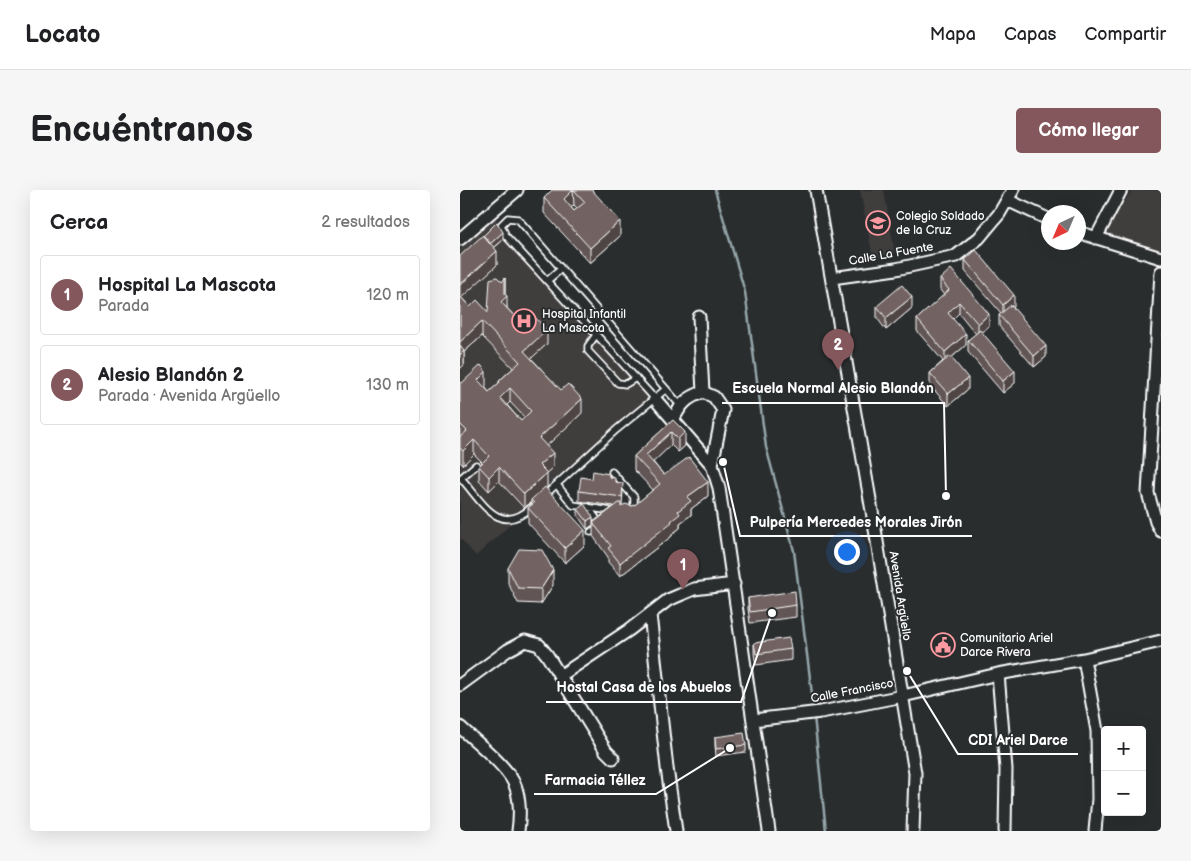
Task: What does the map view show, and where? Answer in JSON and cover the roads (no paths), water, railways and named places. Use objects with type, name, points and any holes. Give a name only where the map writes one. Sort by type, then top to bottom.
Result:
[{"type":"street","points":[[460,239],[517,190]]},
{"type":"street","name":"Avenida Argüello","points":[[816,190],[915,773],[913,831]]},
{"type":"street","points":[[1096,238],[1121,190]]},
{"type":"street","points":[[1010,195],[1041,215]]},
{"type":"street","name":"Calle La Fuente","points":[[832,278],[956,256],[979,238],[999,214],[1010,195]]},
{"type":"street","points":[[1086,235],[1161,258]]},
{"type":"street","points":[[1161,272],[1155,453],[1148,493],[1156,522],[1161,531]]},
{"type":"street","points":[[699,317],[703,392]]},
{"type":"street","points":[[673,420],[680,405],[693,395],[703,392],[714,397],[723,410],[712,465]]},
{"type":"street","points":[[654,399],[712,465],[719,488],[769,831]]},
{"type":"street","points":[[560,676],[629,630],[668,600],[694,589],[734,584]]},
{"type":"street","points":[[650,614],[676,831]]},
{"type":"street","points":[[629,630],[652,636]]},
{"type":"street","name":"Calle Francisco","points":[[753,720],[821,712],[903,696],[998,674],[1084,660],[1161,641]]},
{"type":"street","points":[[460,686],[508,650],[525,642],[539,645],[606,751],[613,758]]},
{"type":"street","points":[[1084,660],[1097,731],[1098,799],[1095,831]]},
{"type":"street","points":[[998,674],[1006,769],[1005,831]]},
{"type":"street","points":[[460,727],[503,768],[516,786],[520,816],[518,831]]},
{"type":"lane","points":[[654,399],[506,236],[501,225],[508,218],[518,220],[680,405]]},
{"type":"lane","points":[[547,281],[561,269]]},
{"type":"lane","points":[[596,335],[588,346],[588,350],[618,383],[626,384],[636,378]]},
{"type":"lane","points":[[476,465],[461,478],[490,512],[500,518],[510,520],[526,513],[616,430],[666,389]]},
{"type":"lane","points":[[557,485],[573,505],[634,514],[634,497],[612,472]]},
{"type":"lane","points":[[588,507],[601,525]]},
{"type":"lane","points":[[612,516],[617,512]]},
{"type":"lane","points":[[590,532],[606,520]]},
{"type":"waterway","points":[[715,190],[745,292],[766,447],[794,551],[814,710]]},
{"type":"waterway","points":[[814,716],[826,831]]},
{"type":"place","name":"Colegio Soldado de la Cruz","points":[[878,223]]},
{"type":"place","name":"Hospital Infantil La Mascota","points":[[524,321]]},
{"type":"place","name":"Alesio Blandón 2","points":[[838,370]]},
{"type":"place","name":"Pulpería Mercedes Morales Jirón","points":[[723,462]]},
{"type":"place","name":"Escuela Normal Alesio Blandón","points":[[946,496]]},
{"type":"place","name":"Hospital La Mascota","points":[[683,590]]},
{"type":"place","name":"Hostal Casa de los Abuelos","points":[[772,613]]},
{"type":"place","name":"Comunitario Ariel Darce Rivera","points":[[943,645]]},
{"type":"place","name":"CDI Ariel Darce","points":[[907,671]]},
{"type":"place","name":"Farmacia Téllez","points":[[730,748]]}]
